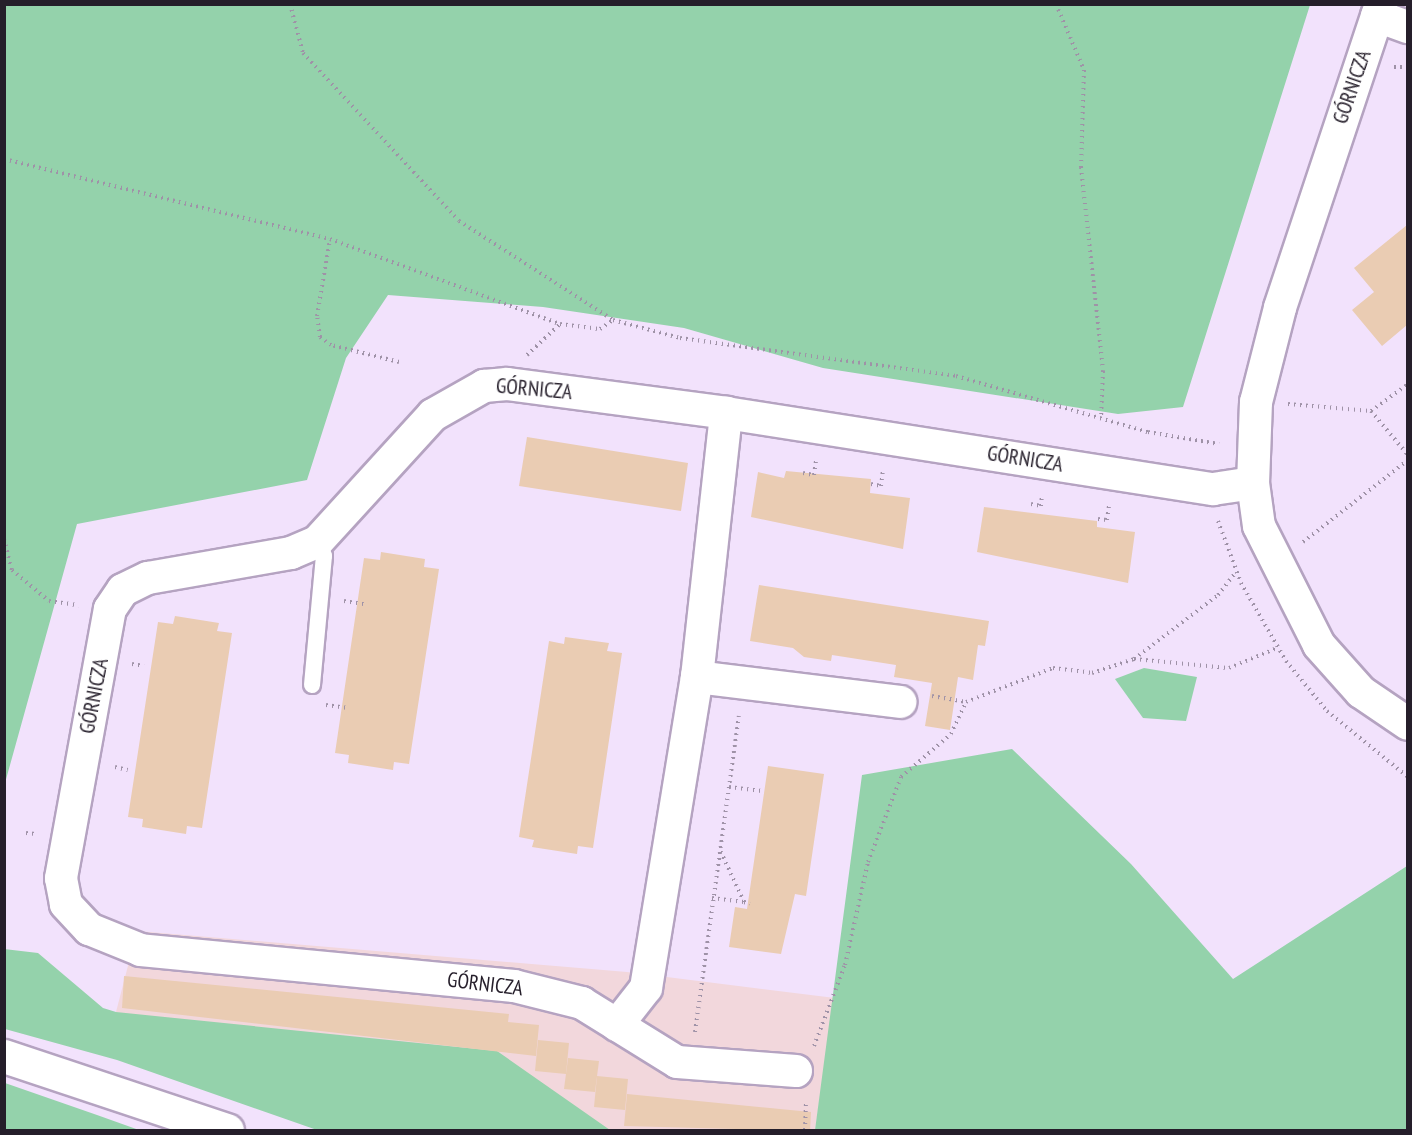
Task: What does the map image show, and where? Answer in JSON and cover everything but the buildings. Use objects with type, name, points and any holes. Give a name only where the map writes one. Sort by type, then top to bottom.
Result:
[{"type":"highway","points":[[4,1056],[227,1131]]},
{"type":"street","points":[[1379,10],[1407,27]]},
{"type":"street","name":"GÓRNICZA","points":[[1379,10],[1280,308],[1256,402],[1253,483],[1259,526],[1319,645],[1361,692],[1407,724]]},
{"type":"street","name":"GÓRNICZA","points":[[805,1074],[677,1062],[582,1003],[514,986],[132,947],[89,929],[66,904],[61,878],[110,609],[123,590],[148,578],[291,553],[317,542],[433,415],[484,386],[507,384],[726,413],[1213,489],[1253,483]]},
{"type":"street","points":[[617,1025],[646,988],[697,676],[726,413]]},
{"type":"street","points":[[697,676],[900,702]]},
{"type":"lane","points":[[312,686],[324,556],[317,542]]},
{"type":"path","points":[[290,4],[303,52],[459,221],[614,320],[680,338],[956,376],[1101,418],[1219,444]]},
{"type":"path","points":[[1056,4],[1084,70],[1081,167],[1103,371],[1101,418]]},
{"type":"path","points":[[4,159],[330,239],[560,324],[600,329],[614,320]]},
{"type":"path","points":[[330,239],[318,316],[320,337],[331,345],[399,362]]},
{"type":"path","points":[[507,384],[560,324]]},
{"type":"path","points":[[1283,405],[1371,411],[1407,384]]},
{"type":"path","points":[[1283,416],[1285,394]]},
{"type":"path","points":[[1371,411],[1407,455]]},
{"type":"path","points":[[803,473],[814,475],[818,451]]},
{"type":"path","points":[[871,484],[881,486],[884,460]]},
{"type":"path","points":[[1293,536],[1297,546],[1407,460]]},
{"type":"path","points":[[1098,519],[1107,520],[1111,494]]},
{"type":"path","points":[[4,539],[12,570],[49,601],[110,609]]},
{"type":"path","points":[[900,702],[922,695],[966,702],[1053,668],[1092,673],[1134,659],[1218,595],[1236,572]]},
{"type":"path","points":[[1134,659],[1229,668],[1277,648]]},
{"type":"path","points":[[691,1063],[712,898],[744,682]]},
{"type":"path","points":[[805,1131],[805,1074],[845,965],[868,862],[902,777],[951,735],[966,702]]},
{"type":"path","points":[[729,787],[764,791]]},
{"type":"path","points":[[27,833],[67,839]]},
{"type":"path","points":[[720,849],[744,902]]},
{"type":"path","points":[[712,898],[750,904]]},
{"type":"shaded area","points":[[137,931],[627,972],[835,998],[815,1130],[610,1130],[116,1012]]},
{"type":"green space","points":[[4,5],[1310,5],[1183,407],[1118,414],[823,368],[684,328],[543,307],[388,295],[346,358],[307,480],[77,524],[5,783]]},
{"type":"green space","points":[[1144,668],[1197,677],[1186,721],[1143,718],[1115,679]]},
{"type":"green space","points":[[1012,749],[1131,864],[1233,979],[1407,866],[1407,1130],[815,1130],[862,775]]},
{"type":"green space","points":[[4,949],[38,953],[103,1008],[116,1012],[497,1051],[610,1130],[317,1130],[117,1060],[5,1029]]},
{"type":"green space","points":[[5,1083],[97,1115],[139,1130],[5,1130]]}]
